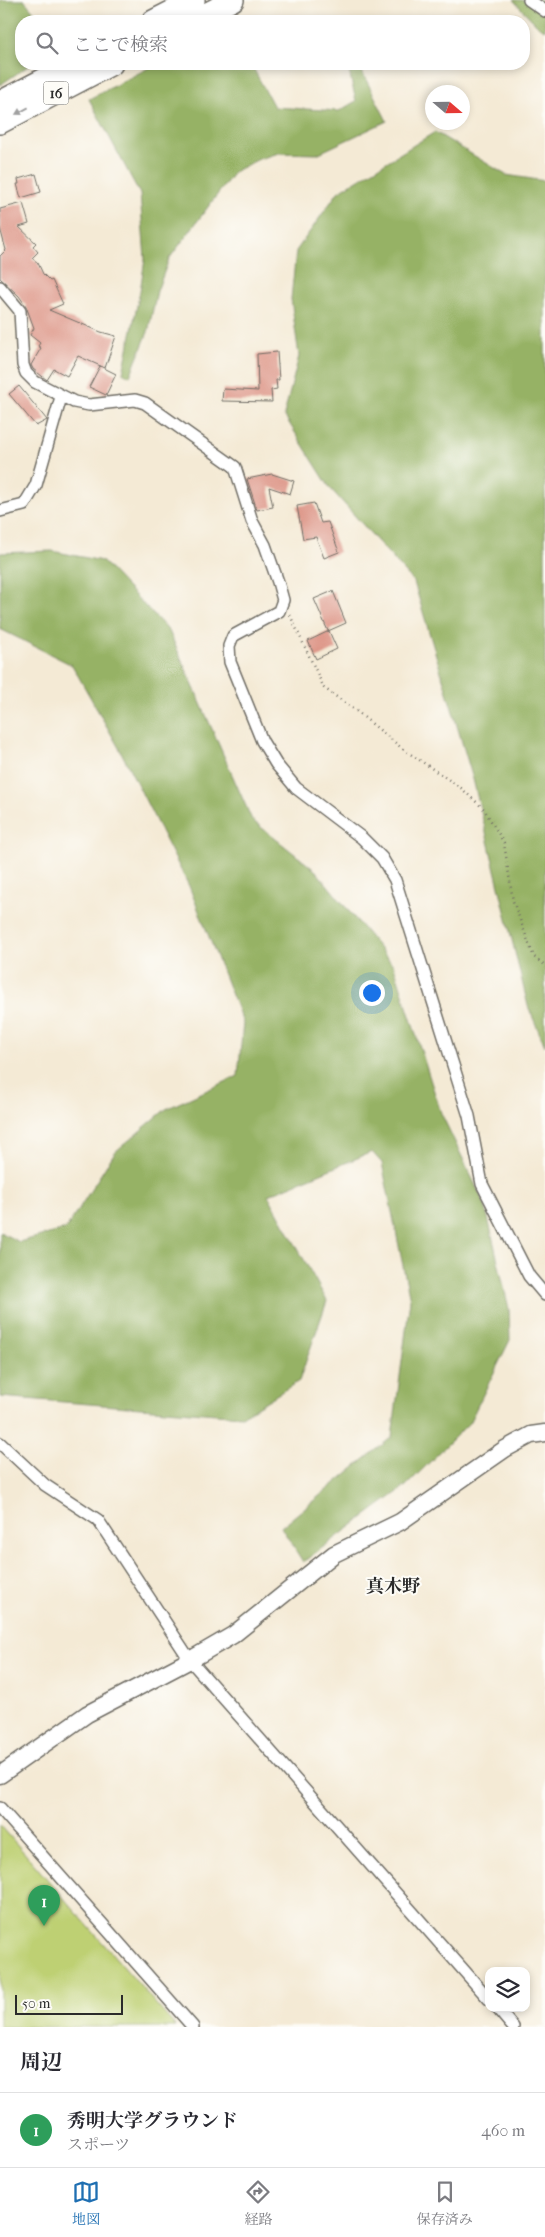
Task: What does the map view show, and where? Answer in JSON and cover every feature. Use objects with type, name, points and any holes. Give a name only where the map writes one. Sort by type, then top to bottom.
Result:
[{"type":"highway","points":[[165,15],[194,0]]},
{"type":"highway","points":[[204,15],[233,0]]},
{"type":"highway","name":"16","points":[[0,102],[61,70]]},
{"type":"highway","name":"16","points":[[0,123],[101,70]]},
{"type":"street","points":[[529,0],[545,11]]},
{"type":"street","points":[[0,287],[20,311],[23,364],[26,373],[34,382],[61,397],[89,405],[135,400],[145,403],[235,467],[252,521],[265,546],[283,600],[279,611],[233,636],[229,646],[230,662],[262,741],[276,764],[296,788],[362,838],[382,858],[395,880],[469,1116],[482,1184],[530,1276],[545,1295]]},
{"type":"street","points":[[0,511],[24,505],[36,485],[61,397]]},
{"type":"street","points":[[0,1775],[87,1714],[190,1660],[233,1635],[334,1554],[400,1522],[505,1449],[531,1436],[545,1433]]},
{"type":"street","points":[[0,1444],[45,1485],[98,1520],[190,1660],[485,1994]]},
{"type":"street","points":[[0,1808],[193,2027]]},
{"type":"street","points":[[500,2012],[513,2027]]},
{"type":"path","points":[[283,600],[324,688],[356,710],[403,750],[461,788],[484,810],[504,843],[513,901],[534,957],[545,965]]},
{"type":"green space","points":[[0,0],[24,0],[37,15],[15,15],[15,70],[22,70],[0,85]]},
{"type":"green space","points":[[513,0],[545,0],[545,30],[539,27],[530,18],[530,15],[527,15]]},
{"type":"green space","points":[[145,70],[254,70],[274,107],[339,111],[356,101],[349,71],[361,70],[387,121],[317,154],[279,153],[259,159],[235,171],[169,259],[157,291],[148,332],[130,376],[123,373],[145,259],[140,194],[89,99]]},
{"type":"green space","points":[[435,132],[506,175],[545,181],[545,1046],[528,1006],[473,779],[414,582],[330,488],[284,415],[299,356],[291,299],[296,251],[338,192]]},
{"type":"green space","points":[[52,551],[102,561],[169,631],[252,820],[316,871],[394,966],[441,1113],[485,1205],[509,1309],[510,1340],[469,1423],[406,1486],[303,1562],[281,1527],[392,1437],[410,1300],[382,1163],[372,1152],[268,1195],[327,1301],[299,1381],[242,1416],[0,1397],[0,1232],[19,1242],[66,1229],[115,1152],[166,1109],[238,1076],[243,1023],[189,886],[119,748],[72,665],[0,629],[0,553]]},
{"type":"green space","points":[[0,1825],[176,2027],[0,2027]]},
{"type":"building","points":[[36,174],[41,192],[21,198],[17,184],[19,184],[18,179]]},
{"type":"building","points":[[23,203],[29,224],[19,227],[36,243],[33,246],[38,252],[32,258],[38,263],[43,274],[50,281],[52,280],[63,304],[49,310],[101,332],[116,336],[105,368],[78,356],[67,376],[54,369],[47,380],[33,369],[31,365],[41,348],[38,346],[40,343],[30,335],[34,328],[26,306],[19,296],[0,278],[0,256],[6,250],[0,228],[0,209]]},
{"type":"building","points":[[277,352],[279,380],[276,380],[277,389],[271,390],[272,402],[222,401],[223,389],[258,391],[257,354]]},
{"type":"building","points":[[100,366],[116,374],[106,395],[89,387]]},
{"type":"building","points":[[19,386],[47,420],[36,426],[9,394]]},
{"type":"building","points":[[272,474],[294,481],[290,494],[269,487],[273,507],[257,510],[247,479]]},
{"type":"building","points":[[314,503],[321,523],[328,522],[339,552],[324,558],[316,537],[303,539],[297,506]]},
{"type":"building","points":[[333,591],[346,623],[328,631],[314,599]]},
{"type":"building","points":[[329,631],[337,649],[316,659],[308,641]]},
{"type":"place","name":"秀明大学グラウンド","points":[[44,1926]]},
{"type":"district","name":"真木野","points":[[393,1586]]}]
